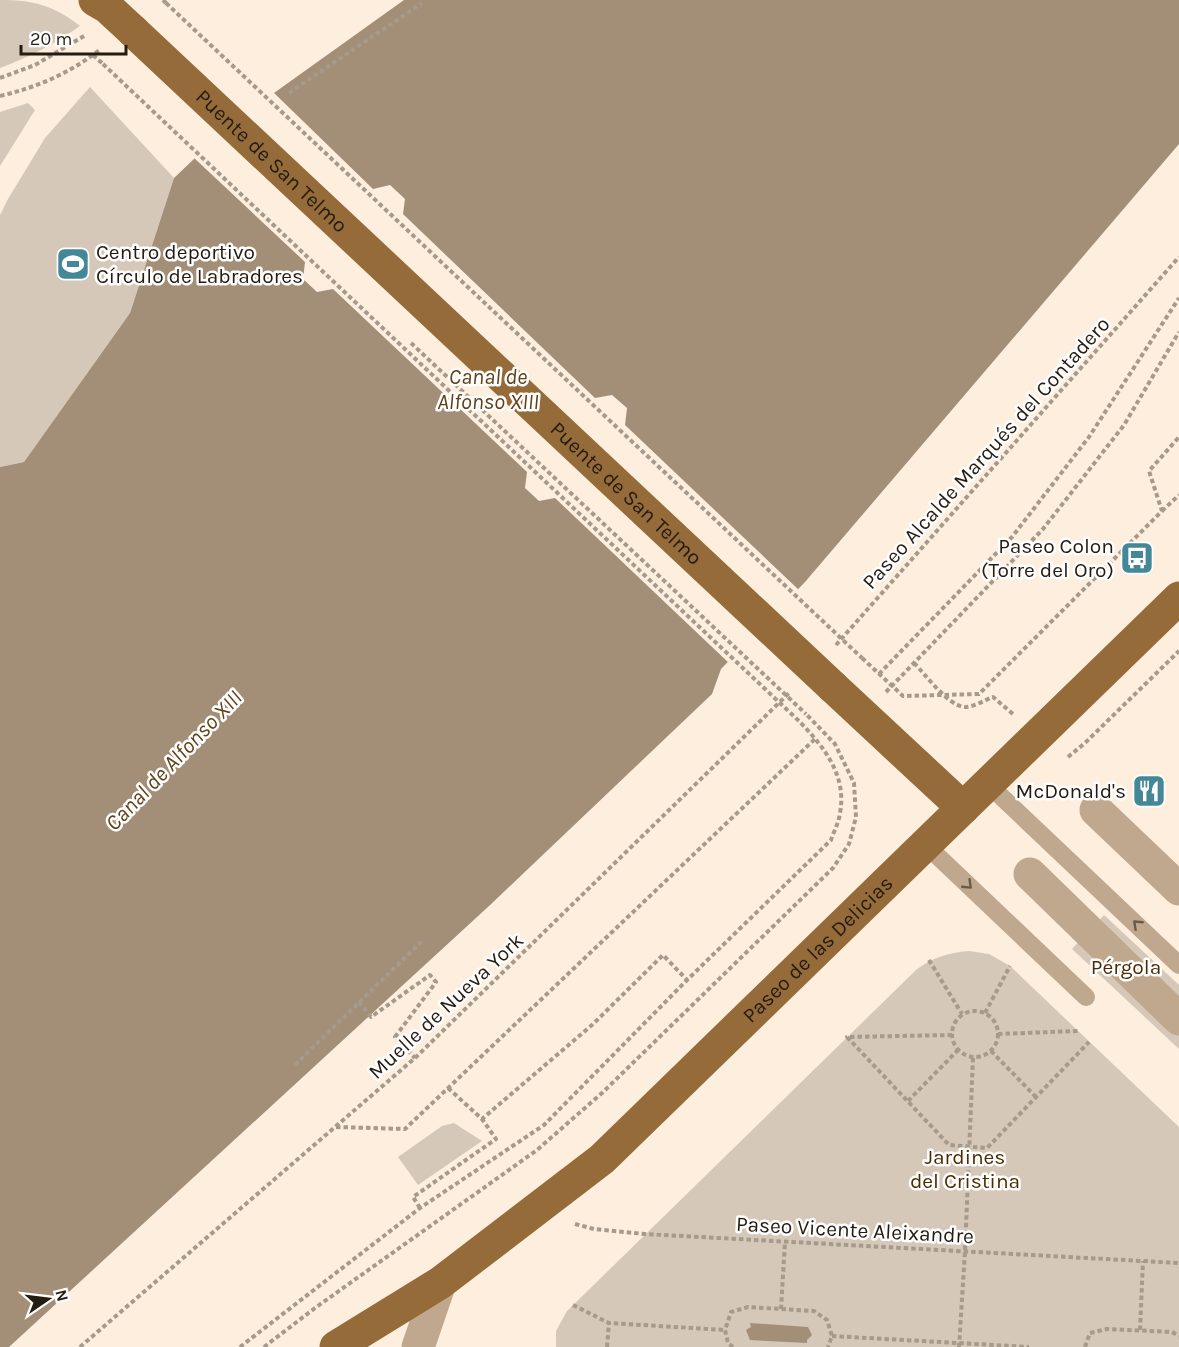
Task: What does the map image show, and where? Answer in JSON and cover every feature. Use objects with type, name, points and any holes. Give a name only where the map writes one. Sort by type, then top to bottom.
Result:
[{"type":"main road","name":"Puente de San Telmo","points":[[113,13],[963,808]]},
{"type":"main road","name":"Paseo de las Delicias","points":[[370,1347],[440,1283],[602,1159],[1179,598]]},
{"type":"main road","name":"Paseo de las Delicias","points":[[336,1347],[440,1283]]},
{"type":"street","points":[[1096,810],[1179,889]]},
{"type":"street","points":[[1030,874],[1179,1019]]},
{"type":"street","points":[[418,1347],[440,1283]]},
{"type":"lane","points":[[988,784],[1179,964]]},
{"type":"lane","points":[[926,845],[1086,997]]},
{"type":"path","points":[[165,1],[903,696],[979,694],[1179,495]]},
{"type":"path","points":[[289,93],[422,3]]},
{"type":"path","points":[[0,96],[64,75],[99,51],[113,13]]},
{"type":"path","points":[[0,78],[35,65],[82,34],[104,55]]},
{"type":"path","points":[[93,54],[799,721],[830,756],[842,787],[840,813],[831,840],[687,980],[544,1125],[420,1208],[240,1347]]},
{"type":"path","name":"Paseo Alcalde Marqués del Contadero","points":[[831,650],[1179,257]]},
{"type":"path","points":[[879,674],[1012,537],[1089,437],[1179,298]]},
{"type":"path","points":[[835,744],[1043,529],[1124,425],[1179,332]]},
{"type":"path","points":[[264,1347],[537,1150],[602,1093],[833,868],[849,844],[856,817],[854,783],[835,744],[806,714],[405,337]]},
{"type":"path","points":[[1162,512],[1149,471],[1179,437]]},
{"type":"path","points":[[1059,759],[1069,757],[1084,744],[1179,651]]},
{"type":"path","points":[[914,663],[953,704],[965,707],[993,697],[1000,701]]},
{"type":"path","name":"Muelle de Nueva York","points":[[80,1347],[335,1126],[416,1059],[790,693]]},
{"type":"path","points":[[335,1126],[405,1129],[816,738]]},
{"type":"path","points":[[295,1065],[422,941]]},
{"type":"path","points":[[482,1119],[592,1025],[663,955],[687,980]]},
{"type":"path","points":[[929,960],[962,1014]]},
{"type":"path","points":[[985,1013],[1010,966]]},
{"type":"path","points":[[359,1002],[371,1017],[430,975],[436,982],[395,1037],[416,1059]]},
{"type":"path","points":[[973,1010],[985,1013],[994,1022],[998,1034],[996,1043],[991,1051],[983,1056],[965,1055],[953,1043],[954,1023],[962,1014],[973,1010]]},
{"type":"path","points":[[998,1034],[1078,1031]]},
{"type":"path","points":[[952,1035],[847,1037],[949,1145],[987,1148],[1089,1042]]},
{"type":"path","points":[[908,1101],[958,1050]]},
{"type":"path","points":[[991,1051],[1036,1097]]},
{"type":"path","points":[[959,1345],[973,1057]]},
{"type":"path","points":[[420,1208],[413,1197],[496,1138],[482,1119],[448,1088]]},
{"type":"path","name":"Paseo Vicente Aleixandre","points":[[530,1214],[594,1229],[785,1242],[1179,1263]]},
{"type":"path","points":[[781,1310],[785,1242]]},
{"type":"path","points":[[1140,1330],[1143,1262]]},
{"type":"path","points":[[573,1305],[609,1323],[725,1330]]},
{"type":"path","points":[[733,1347],[728,1343],[725,1330],[731,1312],[748,1308],[814,1311],[827,1320],[832,1336],[828,1347]]},
{"type":"path","points":[[606,1347],[609,1323]]},
{"type":"path","points":[[1086,1347],[1090,1333],[1107,1329],[1172,1332],[1179,1336]]},
{"type":"path","points":[[832,1336],[959,1345],[1029,1347]]},
{"type":"green space","points":[[0,0],[42,5],[61,13],[80,26],[42,50],[0,68]]},
{"type":"green space","name":"Centro deportivo Círculo de Labradores","points":[[90,87],[174,178],[130,313],[24,462],[0,467],[0,215],[45,138]]},
{"type":"green space","points":[[28,103],[35,110],[0,166],[0,112]]},
{"type":"green space","name":"Pérgola","points":[[1104,915],[1179,985],[1179,1049],[1072,949]]},
{"type":"green space","name":"Jardines del Cristina","points":[[969,951],[989,954],[1010,966],[1179,1127],[1179,1347],[556,1347],[556,1331],[567,1311],[916,970],[941,956]]},
{"type":"green space","points":[[454,1123],[482,1141],[418,1185],[398,1157],[442,1126]]},
{"type":"water","name":"Canal de Alfonso XIII","points":[[404,0],[1179,0],[1179,144],[805,582],[721,669],[712,694],[489,906],[9,1347],[0,1347],[0,467],[24,462],[130,313],[174,178],[274,93]]},
{"type":"water","points":[[750,1323],[808,1327],[812,1335],[807,1343],[750,1340],[746,1330],[751,1327]]},
{"type":"pier","points":[[272,91],[373,189],[390,185],[405,199],[403,214],[595,398],[612,395],[627,408],[625,425],[800,591],[730,664],[555,498],[539,501],[525,488],[527,472],[333,289],[317,292],[303,279],[305,262],[192,156]]},
{"type":"place","name":"Centro deportivo Círculo de Labradores","points":[[73,264]]},
{"type":"place","name":"Paseo Colon (Torre del Oro)","points":[[1137,558]]},
{"type":"place","name":"McDonald's","points":[[1149,791]]}]
